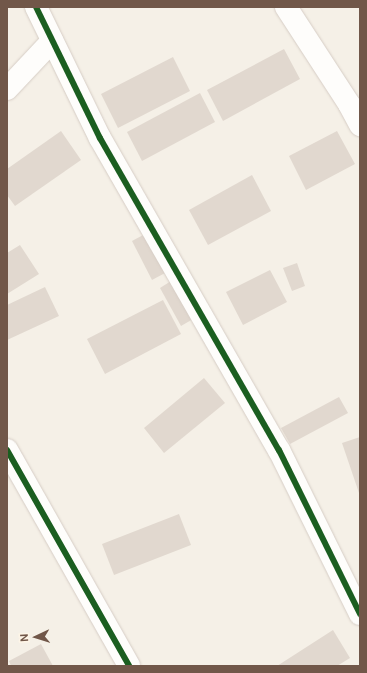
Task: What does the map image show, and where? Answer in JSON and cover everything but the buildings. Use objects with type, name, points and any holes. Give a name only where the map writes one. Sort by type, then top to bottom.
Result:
[{"type":"street","points":[[36,7],[100,138],[280,450],[360,614]]},
{"type":"street","points":[[286,7],[349,104],[360,125]]},
{"type":"street","points":[[7,89],[52,41]]},
{"type":"street","points":[[7,450],[129,666]]},
{"type":"cycle path","points":[[36,7],[100,138],[279,450],[360,614]]},
{"type":"cycle path","points":[[7,450],[129,666]]}]
